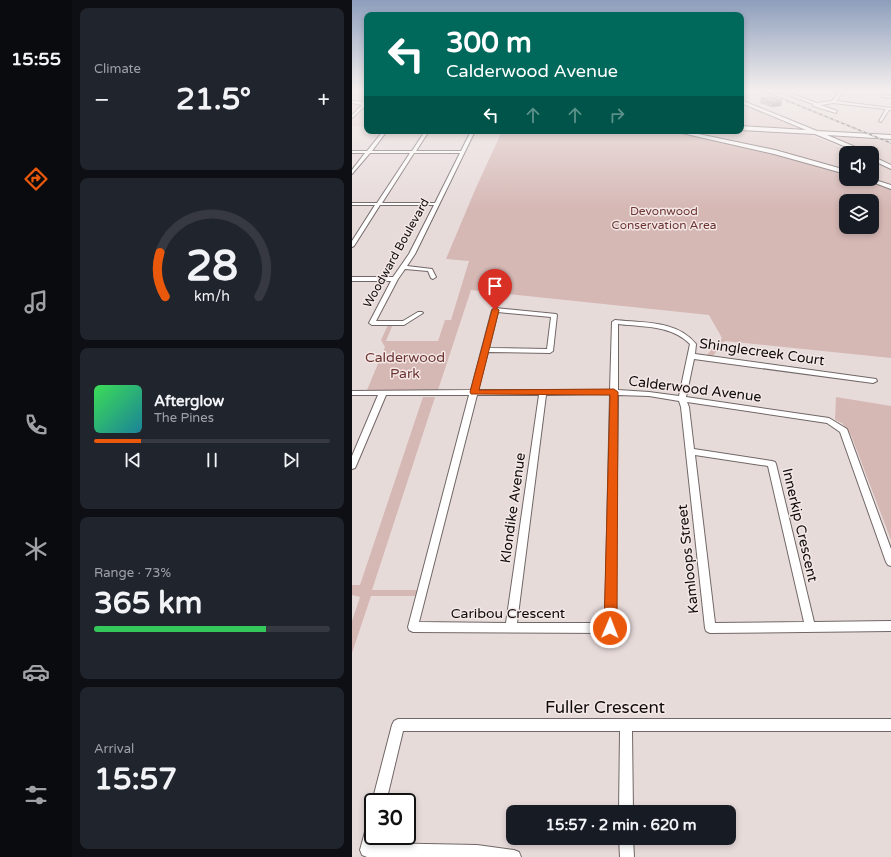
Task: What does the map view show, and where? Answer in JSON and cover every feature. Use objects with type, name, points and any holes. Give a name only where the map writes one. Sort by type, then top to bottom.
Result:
[{"type":"main road","points":[[775,130],[891,138]]},
{"type":"main road","points":[[790,130],[794,130]]},
{"type":"main road","points":[[790,130],[841,136],[891,138]]},
{"type":"main road","points":[[806,130],[843,146]]},
{"type":"main road","points":[[808,130],[848,146]]},
{"type":"main road","points":[[690,134],[767,150],[839,170]]},
{"type":"main road","points":[[835,141],[834,138],[841,136]]},
{"type":"main road","points":[[879,161],[891,167]]},
{"type":"main road","points":[[879,183],[890,186]]},
{"type":"street","points":[[352,173],[383,134]]},
{"type":"street","points":[[352,246],[425,134]]},
{"type":"street","name":"Woodward Boulevard","points":[[420,312],[404,323],[372,323],[395,279],[412,254],[471,134]]},
{"type":"street","points":[[352,152],[462,152]]},
{"type":"street","points":[[352,204],[437,204]]},
{"type":"street","points":[[404,267],[430,270],[433,277]]},
{"type":"street","points":[[352,279],[395,279]]},
{"type":"street","points":[[474,392],[486,350],[495,310],[554,315],[550,351],[486,350]]},
{"type":"street","name":"Shinglecreek Court","points":[[614,392],[614,322],[661,327],[679,332],[688,337],[693,344],[691,356],[872,381]]},
{"type":"street","name":"Kamloops Street","points":[[691,356],[682,399],[685,407],[710,628],[891,626]]},
{"type":"street","points":[[352,466],[356,447],[383,392]]},
{"type":"street","name":"Caribou Crescent","points":[[474,392],[413,627],[610,628],[614,392]]},
{"type":"street","name":"Klondike Avenue","points":[[511,627],[543,392]]},
{"type":"street","name":"Calderwood Avenue","points":[[352,393],[614,392],[649,394],[829,421],[838,425],[844,431],[891,562]]},
{"type":"street","name":"Innerkip Crescent","points":[[690,451],[772,464],[810,627]]},
{"type":"street","name":"Fuller Crescent","points":[[381,793],[398,725],[891,726]]},
{"type":"street","points":[[626,725],[626,805]]},
{"type":"street","points":[[368,845],[367,850],[477,852],[514,857]]},
{"type":"street","points":[[626,845],[627,857]]},
{"type":"shaded area","points":[[744,130],[752,130],[810,135],[839,147],[839,170],[689,134],[744,134]]},
{"type":"shaded area","points":[[838,138],[874,139],[891,145],[891,164],[879,158],[879,146],[851,146],[838,140]]},
{"type":"shaded area","points":[[879,164],[891,170],[891,183],[885,184],[879,182]]},
{"type":"green space","name":"Devonwood Conservation Area","points":[[501,134],[686,134],[773,152],[839,172],[839,186],[879,186],[879,185],[891,189],[891,358],[725,341],[712,357],[706,356],[722,338],[709,315],[471,290],[438,390],[367,390],[385,347],[381,340],[388,325],[393,324],[386,341],[438,341],[445,320],[451,320],[469,261],[446,259]]},
{"type":"green space","points":[[423,397],[435,397],[372,590],[419,590],[417,596],[371,596],[352,653],[352,621],[360,597],[352,595],[352,585],[360,585]]},
{"type":"green space","points":[[836,397],[891,406],[891,540],[851,435],[842,423],[835,420]]},
{"type":"railway","points":[[859,130],[891,143]]},
{"type":"route","points":[[495,310],[486,350],[474,392],[614,392],[610,628]]},
{"type":"park label","name":"Calderwood Park","points":[[405,366]]}]
